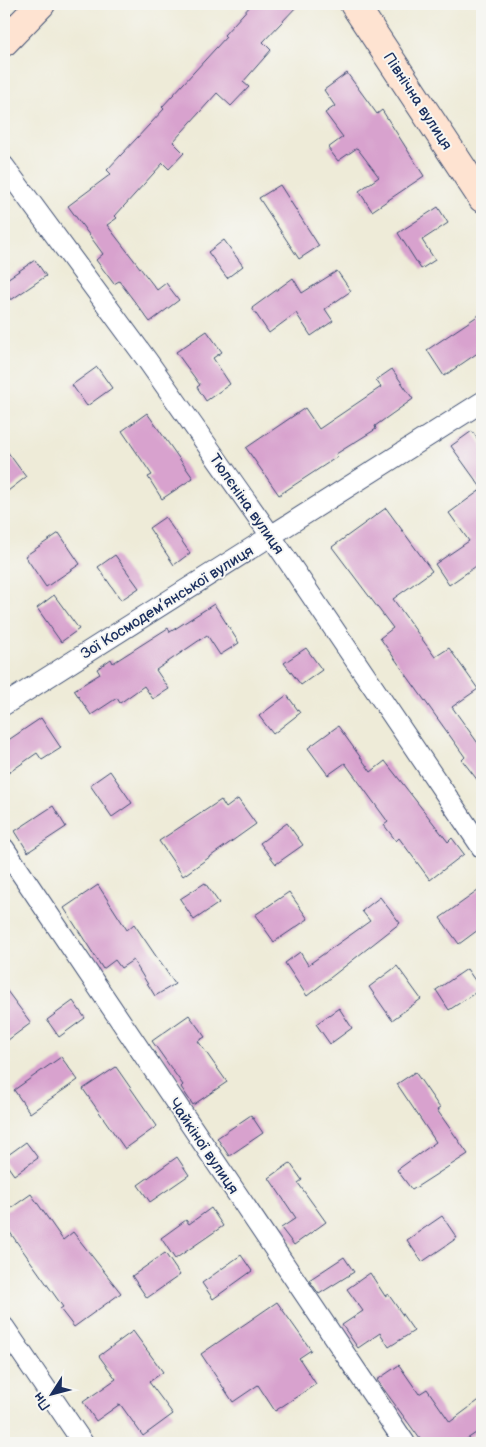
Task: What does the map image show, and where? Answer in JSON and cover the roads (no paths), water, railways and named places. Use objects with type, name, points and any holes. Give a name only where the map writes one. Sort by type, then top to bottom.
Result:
[{"type":"street","points":[[4,42],[42,4]]},
{"type":"street","name":"Північна вулиця","points":[[354,4],[482,198]]},
{"type":"street","name":"Тюлєніна вулиця","points":[[4,166],[147,360],[271,536],[482,848]]},
{"type":"street","name":"Зої Космодем’янської вулиця","points":[[4,705],[482,402]]},
{"type":"street","name":"Чайкіної вулиця","points":[[4,848],[405,1443]]},
{"type":"street","points":[[4,1327],[83,1443]]}]
